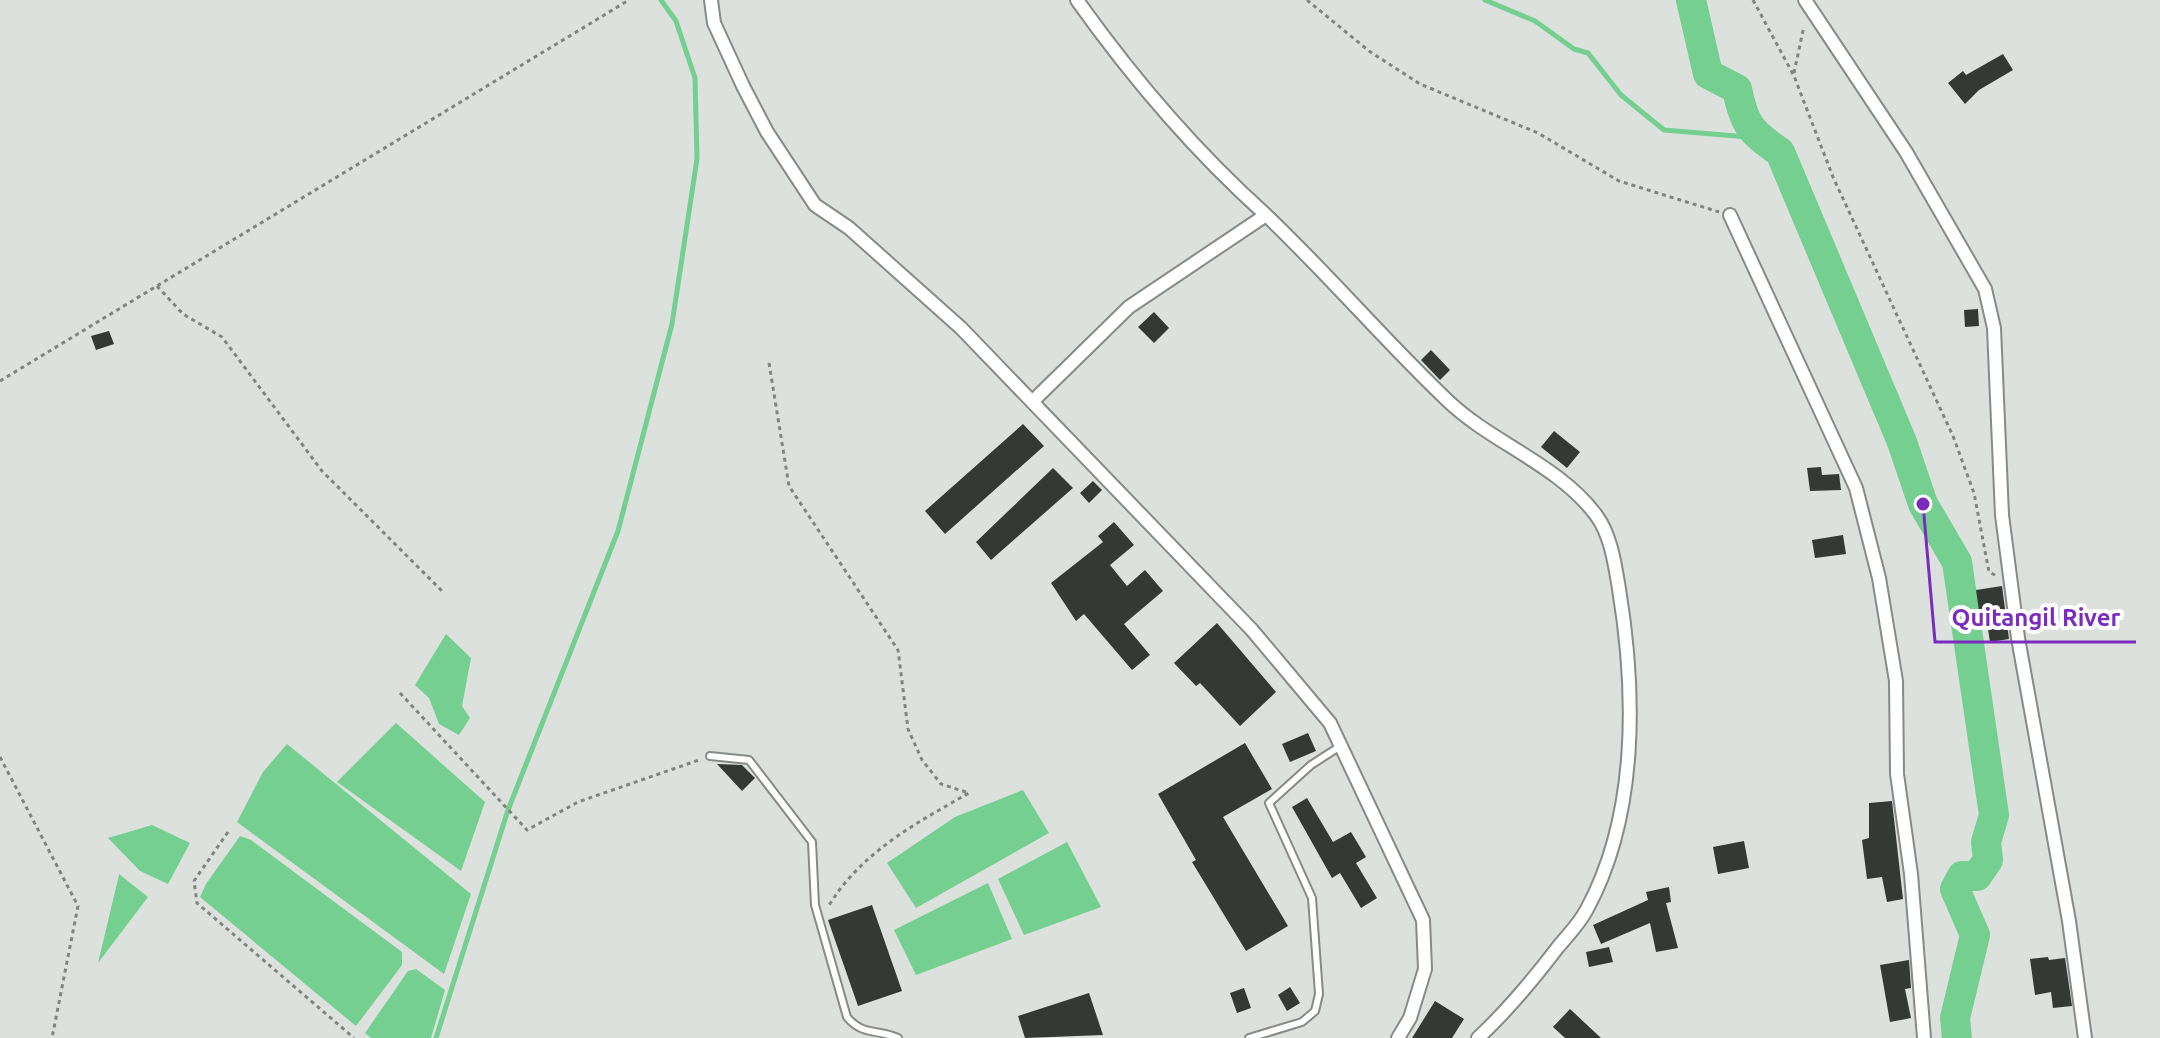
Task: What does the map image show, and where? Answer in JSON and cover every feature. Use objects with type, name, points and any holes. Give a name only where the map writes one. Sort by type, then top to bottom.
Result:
[{"type":"street","points":[[711,0],[714,23],[743,86],[767,132],[815,205],[849,228],[906,278],[1032,402],[1252,630],[1330,723],[1423,920],[1425,969],[1410,1018],[1398,1038]]},
{"type":"street","points":[[1077,0],[1147,88],[1243,194],[1325,272],[1369,325],[1450,403],[1570,488],[1598,516],[1613,554],[1628,645],[1627,769],[1612,851],[1587,911],[1513,1004],[1478,1038]]},
{"type":"street","points":[[1807,3],[1906,152],[1985,289],[1994,328],[2002,515],[2011,583],[2069,921],[2085,1038]]},
{"type":"street","points":[[1032,402],[1129,307],[1266,215]]},
{"type":"street","points":[[1730,215],[1856,488],[1879,578],[1896,681],[1897,774],[1911,874],[1924,1038]]},
{"type":"lane","points":[[1249,1038],[1302,1022],[1315,1011],[1319,994],[1312,898],[1269,803],[1311,765],[1342,745]]},
{"type":"lane","points":[[710,756],[749,760],[812,842],[815,905],[847,1017],[855,1027],[869,1033],[898,1038]]},
{"type":"path","points":[[0,381],[629,0]]},
{"type":"path","points":[[1307,0],[1369,51],[1420,84],[1538,133],[1619,181],[1730,215]]},
{"type":"path","points":[[1753,0],[1794,76],[1833,177],[1953,436],[1974,493],[1989,572],[2011,583]]},
{"type":"path","points":[[1794,76],[1807,3]]},
{"type":"path","points":[[157,286],[183,314],[222,337],[322,471],[443,592]]},
{"type":"path","points":[[769,363],[789,486],[898,650],[908,729],[922,760],[941,784],[969,793],[921,820],[852,873],[820,920]]},
{"type":"path","points":[[400,693],[527,830],[578,802],[710,756]]},
{"type":"path","points":[[0,757],[78,906],[52,1038]]},
{"type":"path","points":[[228,832],[194,881],[197,903],[354,1038]]},
{"type":"shaded area","points":[[446,634],[471,658],[462,706],[470,718],[459,735],[439,724],[429,698],[415,685]]},
{"type":"shaded area","points":[[396,723],[485,802],[461,871],[337,782]]},
{"type":"shaded area","points":[[287,744],[471,894],[444,974],[237,822],[263,772]]},
{"type":"shaded area","points":[[1023,790],[1049,833],[916,908],[887,863],[955,817]]},
{"type":"shaded area","points":[[152,825],[190,843],[168,884],[140,871],[108,838]]},
{"type":"shaded area","points":[[240,836],[251,840],[402,952],[402,965],[356,1026],[200,897]]},
{"type":"shaded area","points":[[1067,842],[1101,907],[1024,935],[998,879]]},
{"type":"shaded area","points":[[119,875],[148,897],[98,963]]},
{"type":"shaded area","points":[[988,883],[1012,939],[916,975],[894,930]]},
{"type":"shaded area","points":[[416,969],[445,990],[431,1038],[371,1038],[365,1033],[408,971]]},
{"type":"building","points":[[2003,54],[2013,70],[1979,90],[1965,104],[1948,83],[1963,71],[1966,75]]},
{"type":"building","points":[[1978,309],[1979,326],[1965,327],[1964,310]]},
{"type":"building","points":[[1154,312],[1169,328],[1154,343],[1138,327]]},
{"type":"building","points":[[109,331],[114,344],[96,350],[91,336]]},
{"type":"building","points":[[1431,350],[1450,370],[1440,380],[1421,360]]},
{"type":"building","points":[[1023,424],[1044,446],[945,534],[925,511]]},
{"type":"building","points":[[1554,431],[1580,452],[1567,468],[1541,447]]},
{"type":"building","points":[[1821,467],[1822,475],[1839,474],[1841,490],[1810,491],[1807,468]]},
{"type":"building","points":[[1053,468],[1073,488],[991,560],[976,542]]},
{"type":"building","points":[[1093,481],[1102,490],[1089,503],[1080,493]]},
{"type":"building","points":[[1114,522],[1134,545],[1110,565],[1127,586],[1145,570],[1163,591],[1124,624],[1150,655],[1132,670],[1084,614],[1076,621],[1051,583],[1103,542],[1098,536]]},
{"type":"building","points":[[1843,535],[1846,554],[1815,558],[1812,540]]},
{"type":"building","points":[[2002,586],[2009,639],[1990,642],[1985,610],[1979,611],[1976,590]]},
{"type":"building","points":[[1217,623],[1276,692],[1240,726],[1200,683],[1196,686],[1174,663]]},
{"type":"building","points":[[1308,733],[1316,751],[1290,762],[1282,744]]},
{"type":"building","points":[[1245,743],[1272,789],[1223,817],[1288,926],[1246,951],[1192,862],[1196,860],[1158,794]]},
{"type":"building","points":[[717,764],[742,765],[755,778],[742,791]]},
{"type":"building","points":[[1307,798],[1333,842],[1351,832],[1366,857],[1356,863],[1377,898],[1361,908],[1340,873],[1332,878],[1292,807]]},
{"type":"building","points":[[1892,801],[1903,899],[1887,902],[1882,877],[1867,879],[1862,840],[1869,838],[1869,803]]},
{"type":"building","points":[[1744,841],[1749,868],[1718,874],[1713,847]]},
{"type":"building","points":[[1669,887],[1671,902],[1666,903],[1678,948],[1656,952],[1650,923],[1601,944],[1593,925],[1648,900],[1646,892]]},
{"type":"building","points":[[872,905],[902,991],[858,1006],[828,920]]},
{"type":"building","points":[[1609,947],[1613,962],[1589,967],[1586,952]]},
{"type":"building","points":[[2048,957],[2049,960],[2065,958],[2072,1006],[2053,1008],[2051,992],[2035,995],[2030,959]]},
{"type":"building","points":[[1909,960],[1911,988],[1905,989],[1911,1018],[1890,1022],[1880,965]]},
{"type":"building","points":[[1290,987],[1300,1003],[1287,1011],[1278,995]]},
{"type":"building","points":[[1244,988],[1251,1008],[1237,1013],[1230,993]]},
{"type":"building","points":[[1089,993],[1103,1035],[1025,1038],[1018,1016]]},
{"type":"building","points":[[1435,1001],[1464,1019],[1452,1038],[1412,1038]]},
{"type":"building","points":[[1570,1009],[1601,1038],[1565,1038],[1553,1027]]},
{"type":"waterway","points":[[436,1038],[508,810],[618,531],[672,324],[697,159],[695,78],[676,21],[661,0]]},
{"type":"waterway","points":[[1485,0],[1535,21],[1574,49],[1588,53],[1621,95],[1664,130],[1760,138]]},
{"type":"waterway","points":[[1691,0],[1708,74],[1737,89],[1742,111],[1750,126],[1780,152],[1902,442],[1923,504],[1957,562],[1994,815],[1986,842],[1988,860],[1977,876],[1962,876],[1955,889],[1975,935],[1955,1018],[1957,1038]]},
{"type":"place","name":"Quitangil River","points":[[1923,504]]}]
